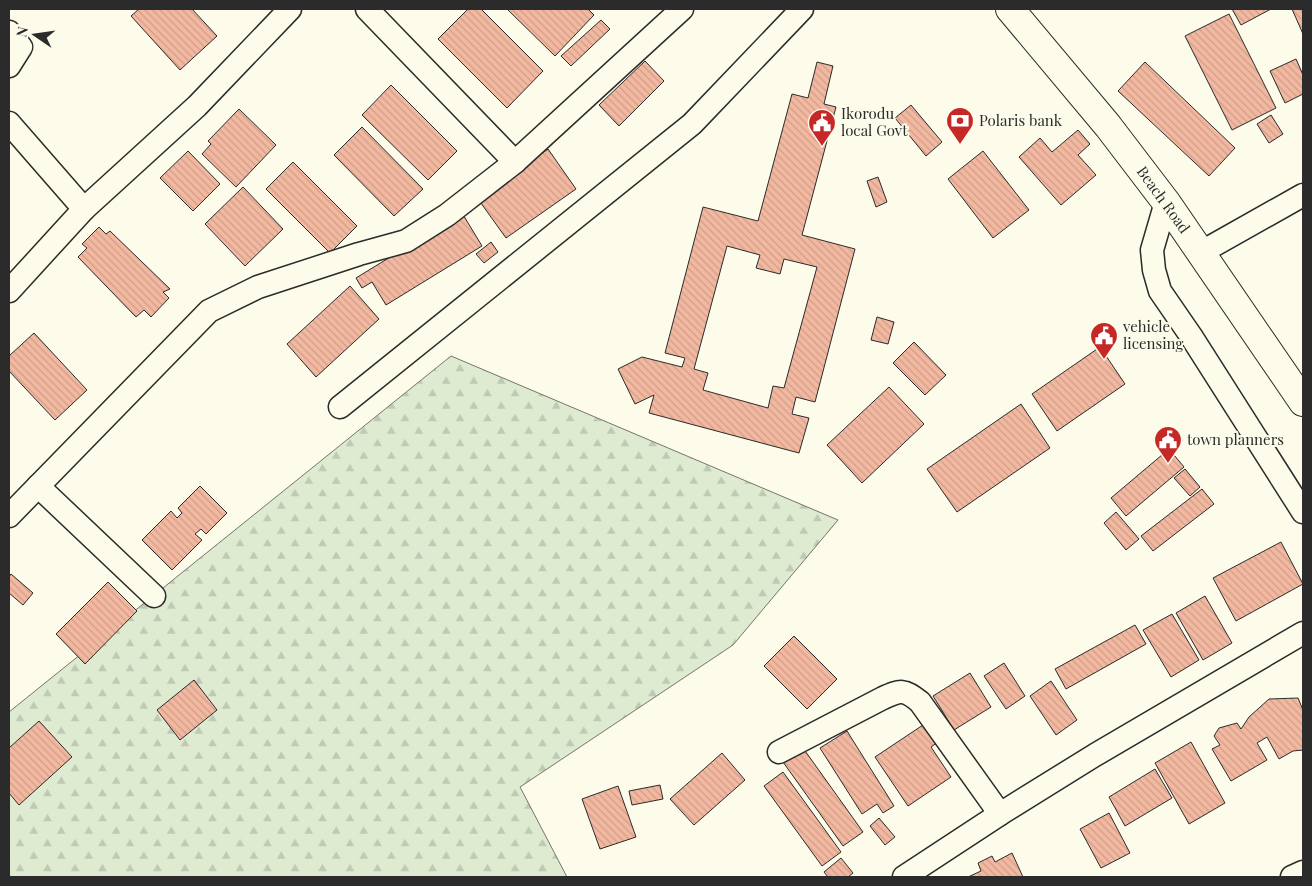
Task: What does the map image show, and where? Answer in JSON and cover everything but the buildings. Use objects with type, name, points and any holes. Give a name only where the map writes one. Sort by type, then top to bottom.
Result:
[{"type":"main road","name":"Beach Road","points":[[1010,9],[1108,126],[1166,202],[1303,402]]},
{"type":"street","points":[[9,291],[84,209],[197,106],[290,9]]},
{"type":"street","points":[[367,9],[515,162]]},
{"type":"street","points":[[9,516],[209,311],[258,287],[359,254],[406,241],[447,216],[515,162],[682,9]]},
{"type":"street","points":[[340,407],[692,124],[802,9]]},
{"type":"street","points":[[9,32],[21,47],[9,66]]},
{"type":"street","points":[[9,123],[84,209]]},
{"type":"street","points":[[1200,254],[1303,195]]},
{"type":"street","points":[[1166,202],[1152,250],[1154,270],[1160,291],[1191,336],[1303,512]]},
{"type":"street","points":[[38,486],[154,596]]},
{"type":"street","points":[[904,877],[1095,755],[1303,633]]},
{"type":"street","points":[[779,752],[883,698],[898,692],[911,694],[920,702],[1000,814]]},
{"type":"street","points":[[1292,877],[1303,872]]},
{"type":"green space","points":[[451,356],[838,520],[733,645],[520,787],[567,877],[9,877],[9,712]]},
{"type":"place","name":"Polaris bank","points":[[960,145]]},
{"type":"place","name":"Ikorodu local Govt","points":[[822,147]]},
{"type":"place","name":"vehicle licensing","points":[[1104,360]]},
{"type":"place","name":"town planners","points":[[1168,464]]}]
